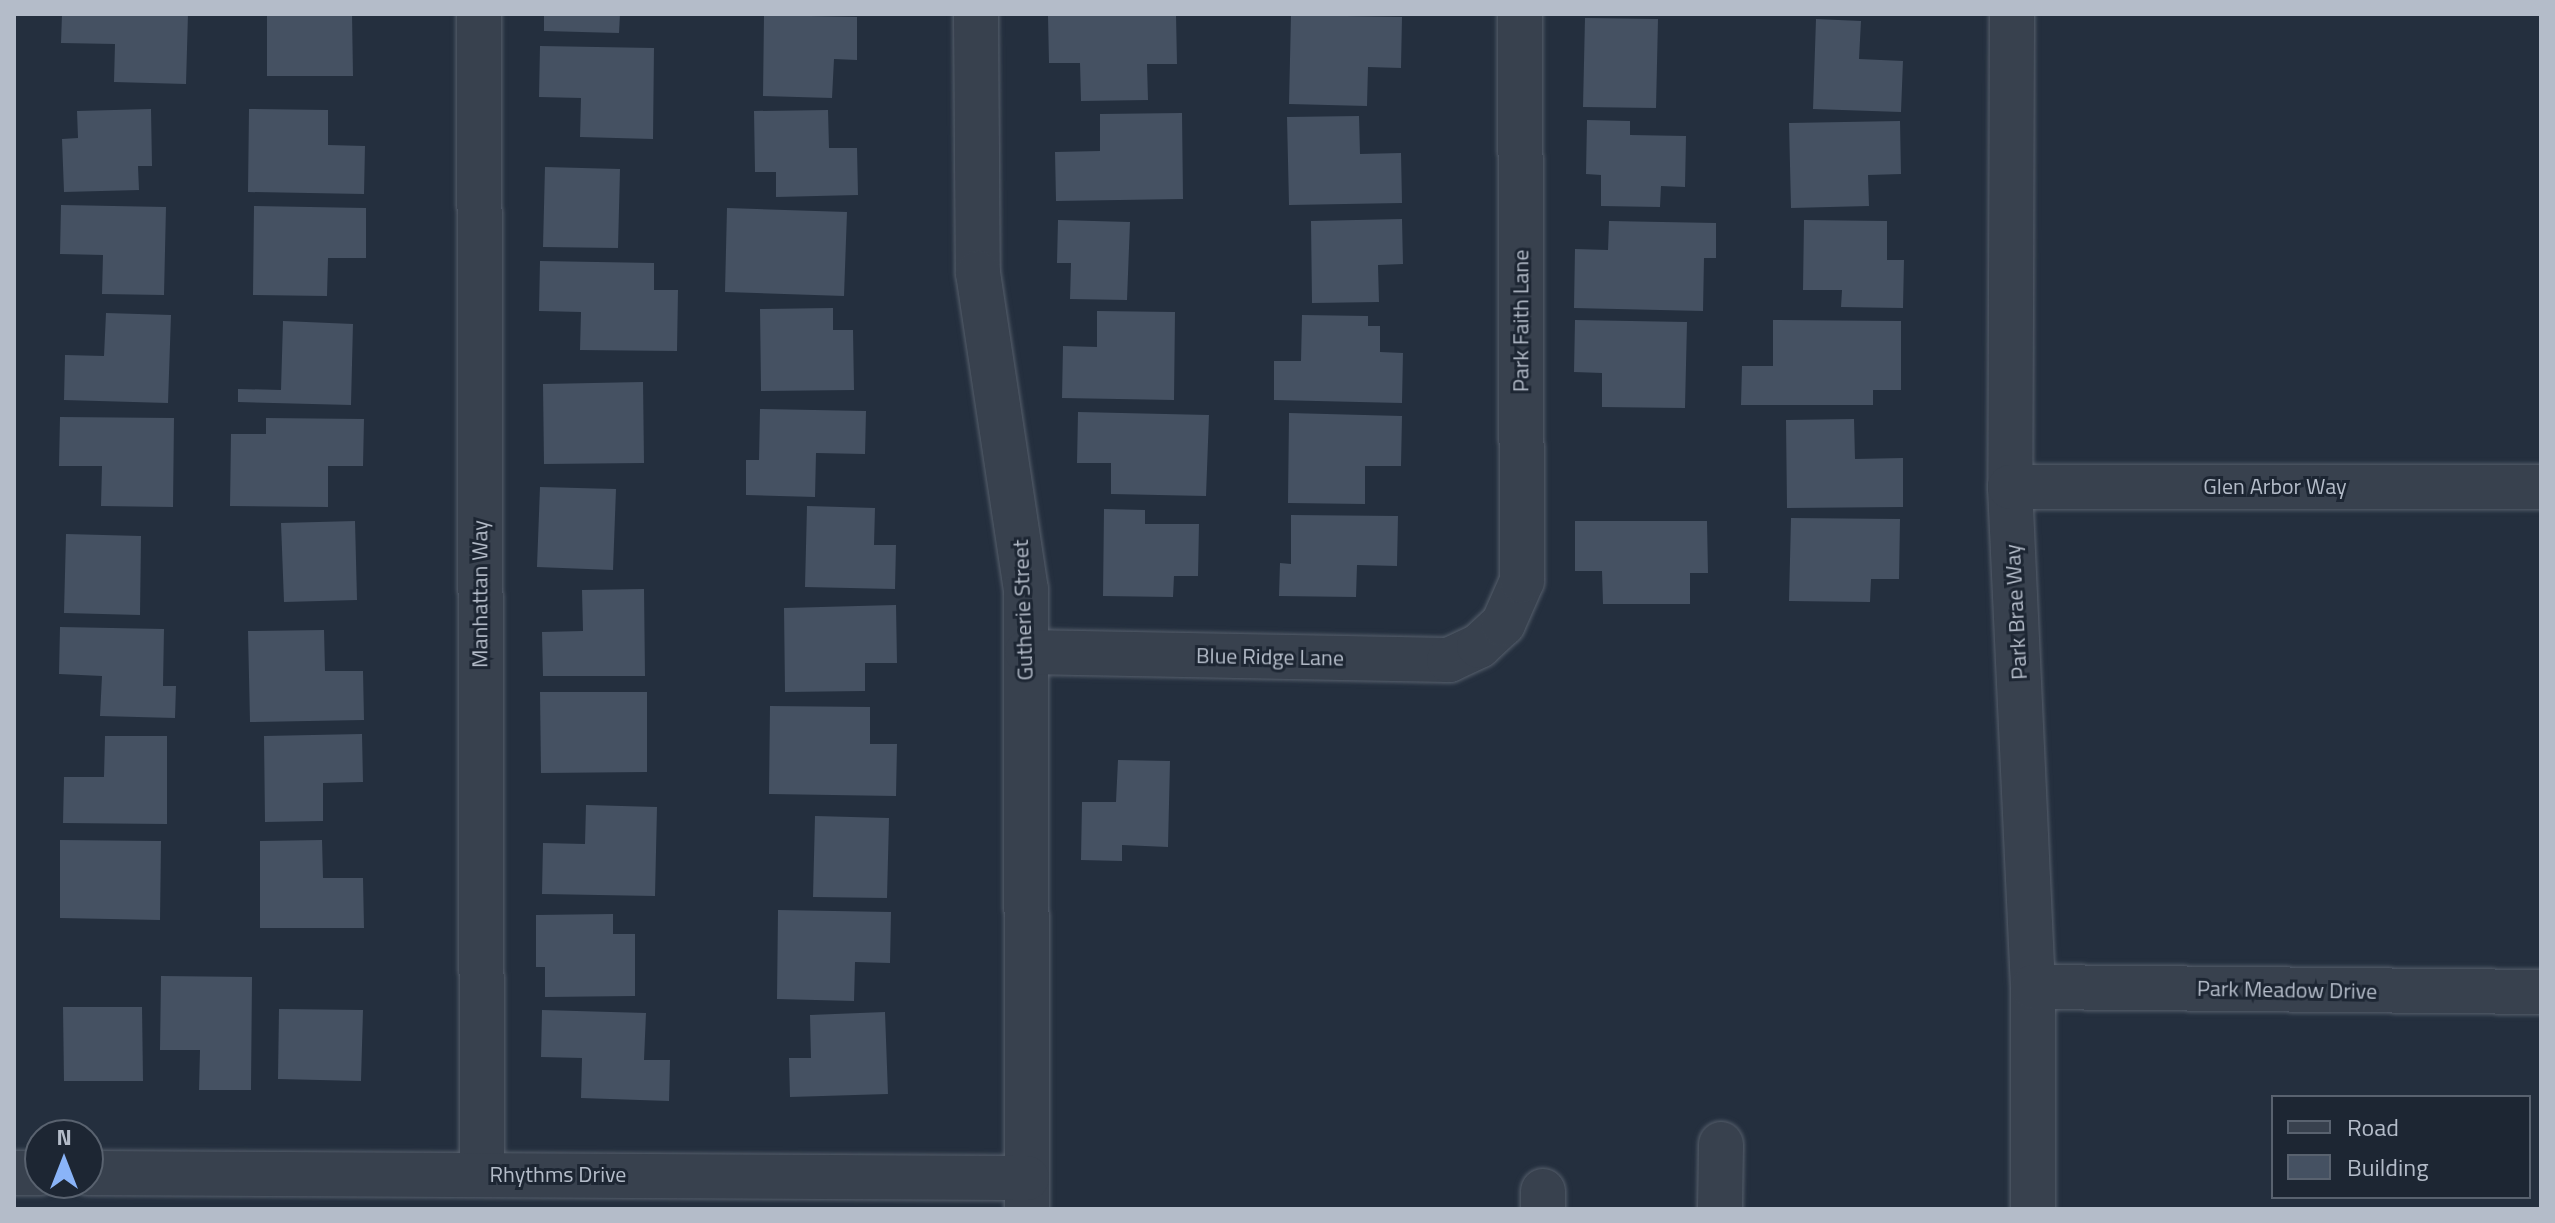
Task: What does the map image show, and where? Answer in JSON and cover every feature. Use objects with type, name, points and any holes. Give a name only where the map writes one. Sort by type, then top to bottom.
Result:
[{"type":"street","name":"Manhattan Way","points":[[479,14],[482,1175]]},
{"type":"street","name":"Gutherie Street","points":[[976,14],[978,273],[1018,512],[1027,652],[1027,1193]]},
{"type":"street","name":"Park Faith Lane","points":[[1503,624],[1522,581],[1520,14]]},
{"type":"street","name":"Park Brae Way","points":[[2012,14],[2010,487],[2033,987],[2033,1209]]},
{"type":"street","name":"Glen Arbor Way","points":[[2010,487],[2541,487]]},
{"type":"street","name":"Blue Ridge Lane","points":[[1027,652],[1449,660],[1479,646],[1503,624]]},
{"type":"street","name":"Park Meadow Drive","points":[[2033,987],[2541,992]]},
{"type":"street","points":[[1720,1209],[1721,1144]]},
{"type":"street","name":"Rhythms Drive","points":[[104,1173],[482,1175],[1027,1193]]},
{"type":"building","points":[[62,14],[188,14],[186,84],[114,82],[115,44],[61,43]]},
{"type":"building","points":[[267,14],[352,14],[353,76],[267,76]]},
{"type":"building","points":[[544,14],[620,14],[619,33],[544,31]]},
{"type":"building","points":[[1176,14],[1177,64],[1147,64],[1148,100],[1081,101],[1080,63],[1049,63],[1048,16]]},
{"type":"building","points":[[764,15],[857,17],[857,60],[834,59],[832,98],[763,96]]},
{"type":"building","points":[[1291,15],[1402,17],[1401,68],[1368,67],[1367,106],[1289,104]]},
{"type":"building","points":[[1585,18],[1658,19],[1656,108],[1583,107]]},
{"type":"building","points":[[1816,19],[1861,21],[1859,59],[1903,61],[1901,112],[1813,109]]},
{"type":"building","points":[[540,46],[654,48],[653,139],[580,137],[581,98],[539,97]]},
{"type":"building","points":[[151,109],[152,166],[138,166],[139,190],[64,192],[62,139],[78,138],[77,111]]},
{"type":"building","points":[[249,109],[328,110],[328,145],[365,146],[364,194],[248,192]]},
{"type":"building","points":[[828,110],[829,148],[857,148],[858,195],[776,197],[776,172],[755,172],[754,111]]},
{"type":"building","points":[[1182,113],[1183,199],[1056,201],[1055,152],[1100,151],[1100,114]]},
{"type":"building","points":[[1359,116],[1360,154],[1401,153],[1402,203],[1289,205],[1287,117]]},
{"type":"building","points":[[1587,120],[1630,121],[1630,135],[1686,136],[1685,187],[1661,186],[1660,207],[1601,206],[1601,175],[1586,174]]},
{"type":"building","points":[[1900,121],[1901,174],[1868,175],[1869,206],[1791,208],[1789,123]]},
{"type":"building","points":[[545,167],[620,169],[618,248],[543,247]]},
{"type":"building","points":[[61,205],[166,207],[164,295],[102,294],[103,255],[60,254]]},
{"type":"building","points":[[254,206],[366,208],[366,258],[328,258],[327,296],[253,295]]},
{"type":"building","points":[[727,208],[847,212],[844,296],[725,292]]},
{"type":"building","points":[[1402,219],[1403,264],[1378,265],[1379,302],[1312,303],[1311,221]]},
{"type":"building","points":[[1058,220],[1130,222],[1127,300],[1070,299],[1071,263],[1057,263]]},
{"type":"building","points":[[1804,220],[1887,221],[1887,260],[1904,260],[1903,308],[1841,307],[1842,290],[1803,290]]},
{"type":"building","points":[[1609,221],[1716,223],[1716,258],[1704,258],[1703,311],[1574,308],[1575,249],[1608,250]]},
{"type":"building","points":[[540,261],[654,263],[654,290],[678,290],[677,351],[580,350],[581,312],[539,311]]},
{"type":"building","points":[[833,308],[833,330],[853,330],[854,390],[761,391],[760,309]]},
{"type":"building","points":[[1097,311],[1175,312],[1174,400],[1062,398],[1063,346],[1097,347]]},
{"type":"building","points":[[106,313],[171,315],[168,403],[64,400],[65,355],[104,356]]},
{"type":"building","points":[[1302,315],[1368,316],[1368,326],[1380,326],[1380,352],[1403,353],[1402,403],[1274,400],[1274,361],[1301,361]]},
{"type":"building","points":[[1575,320],[1687,322],[1685,408],[1602,407],[1602,373],[1574,372]]},
{"type":"building","points":[[1773,320],[1901,321],[1901,390],[1873,390],[1873,405],[1741,405],[1742,366],[1773,366]]},
{"type":"building","points":[[283,321],[353,324],[351,405],[238,402],[238,389],[281,390]]},
{"type":"building","points":[[643,382],[644,463],[544,464],[543,384]]},
{"type":"building","points":[[760,409],[866,411],[865,454],[816,453],[815,497],[746,495],[746,460],[759,460]]},
{"type":"building","points":[[1078,412],[1209,415],[1206,496],[1111,494],[1111,463],[1077,463]]},
{"type":"building","points":[[1289,413],[1402,416],[1401,466],[1365,466],[1365,504],[1288,503]]},
{"type":"building","points":[[60,417],[174,418],[173,507],[101,506],[102,466],[59,466]]},
{"type":"building","points":[[266,418],[364,419],[363,466],[328,466],[328,507],[230,506],[231,434],[266,434]]},
{"type":"building","points":[[1854,419],[1855,459],[1903,458],[1903,507],[1787,508],[1786,420]]},
{"type":"building","points":[[540,487],[616,489],[613,570],[537,567]]},
{"type":"building","points":[[807,506],[875,508],[874,545],[896,545],[895,589],[805,587]]},
{"type":"building","points":[[1104,509],[1145,510],[1145,524],[1199,524],[1198,576],[1174,576],[1173,597],[1103,596]]},
{"type":"building","points":[[1291,515],[1398,516],[1397,566],[1357,565],[1356,597],[1279,596],[1280,563],[1291,564]]},
{"type":"building","points":[[1791,518],[1900,519],[1899,579],[1871,579],[1870,602],[1789,601]]},
{"type":"building","points":[[355,521],[357,600],[284,602],[281,523]]},
{"type":"building","points":[[1575,521],[1707,521],[1708,573],[1690,573],[1690,604],[1603,604],[1602,571],[1575,571]]},
{"type":"building","points":[[66,534],[141,536],[140,615],[64,613]]},
{"type":"building","points":[[644,589],[645,676],[543,676],[542,632],[583,631],[582,590]]},
{"type":"building","points":[[896,605],[897,663],[865,663],[865,691],[785,692],[784,608]]},
{"type":"building","points":[[60,627],[164,629],[163,686],[176,686],[175,718],[100,716],[102,676],[59,674]]},
{"type":"building","points":[[324,630],[325,671],[363,671],[364,720],[250,722],[248,631]]},
{"type":"building","points":[[540,692],[647,692],[647,772],[541,773]]},
{"type":"building","points":[[770,706],[870,707],[870,744],[897,744],[896,796],[769,794]]},
{"type":"building","points":[[362,734],[363,782],[323,783],[323,821],[265,822],[264,736]]},
{"type":"building","points":[[105,736],[167,736],[167,824],[63,823],[64,777],[104,777]]},
{"type":"building","points":[[1118,760],[1170,761],[1168,847],[1122,845],[1122,861],[1081,860],[1082,802],[1116,802]]},
{"type":"building","points":[[586,805],[657,807],[655,896],[542,894],[543,843],[585,844]]},
{"type":"building","points":[[815,816],[889,818],[887,898],[813,897]]},
{"type":"building","points":[[60,840],[161,841],[160,920],[60,918]]},
{"type":"building","points":[[322,840],[323,878],[363,878],[364,928],[260,928],[260,841]]},
{"type":"building","points":[[778,910],[891,912],[890,963],[855,962],[854,1001],[777,999]]},
{"type":"building","points":[[613,914],[613,934],[635,934],[635,996],[545,997],[545,967],[536,967],[536,915]]},
{"type":"building","points":[[161,976],[252,977],[251,1090],[199,1090],[200,1050],[160,1050]]},
{"type":"building","points":[[63,1007],[142,1007],[143,1081],[64,1081]]},
{"type":"building","points":[[279,1009],[363,1010],[361,1081],[278,1079]]},
{"type":"building","points":[[542,1010],[646,1013],[644,1060],[670,1060],[669,1101],[581,1098],[582,1058],[541,1057]]},
{"type":"building","points":[[885,1012],[888,1094],[790,1097],[789,1058],[811,1058],[810,1015]]}]
